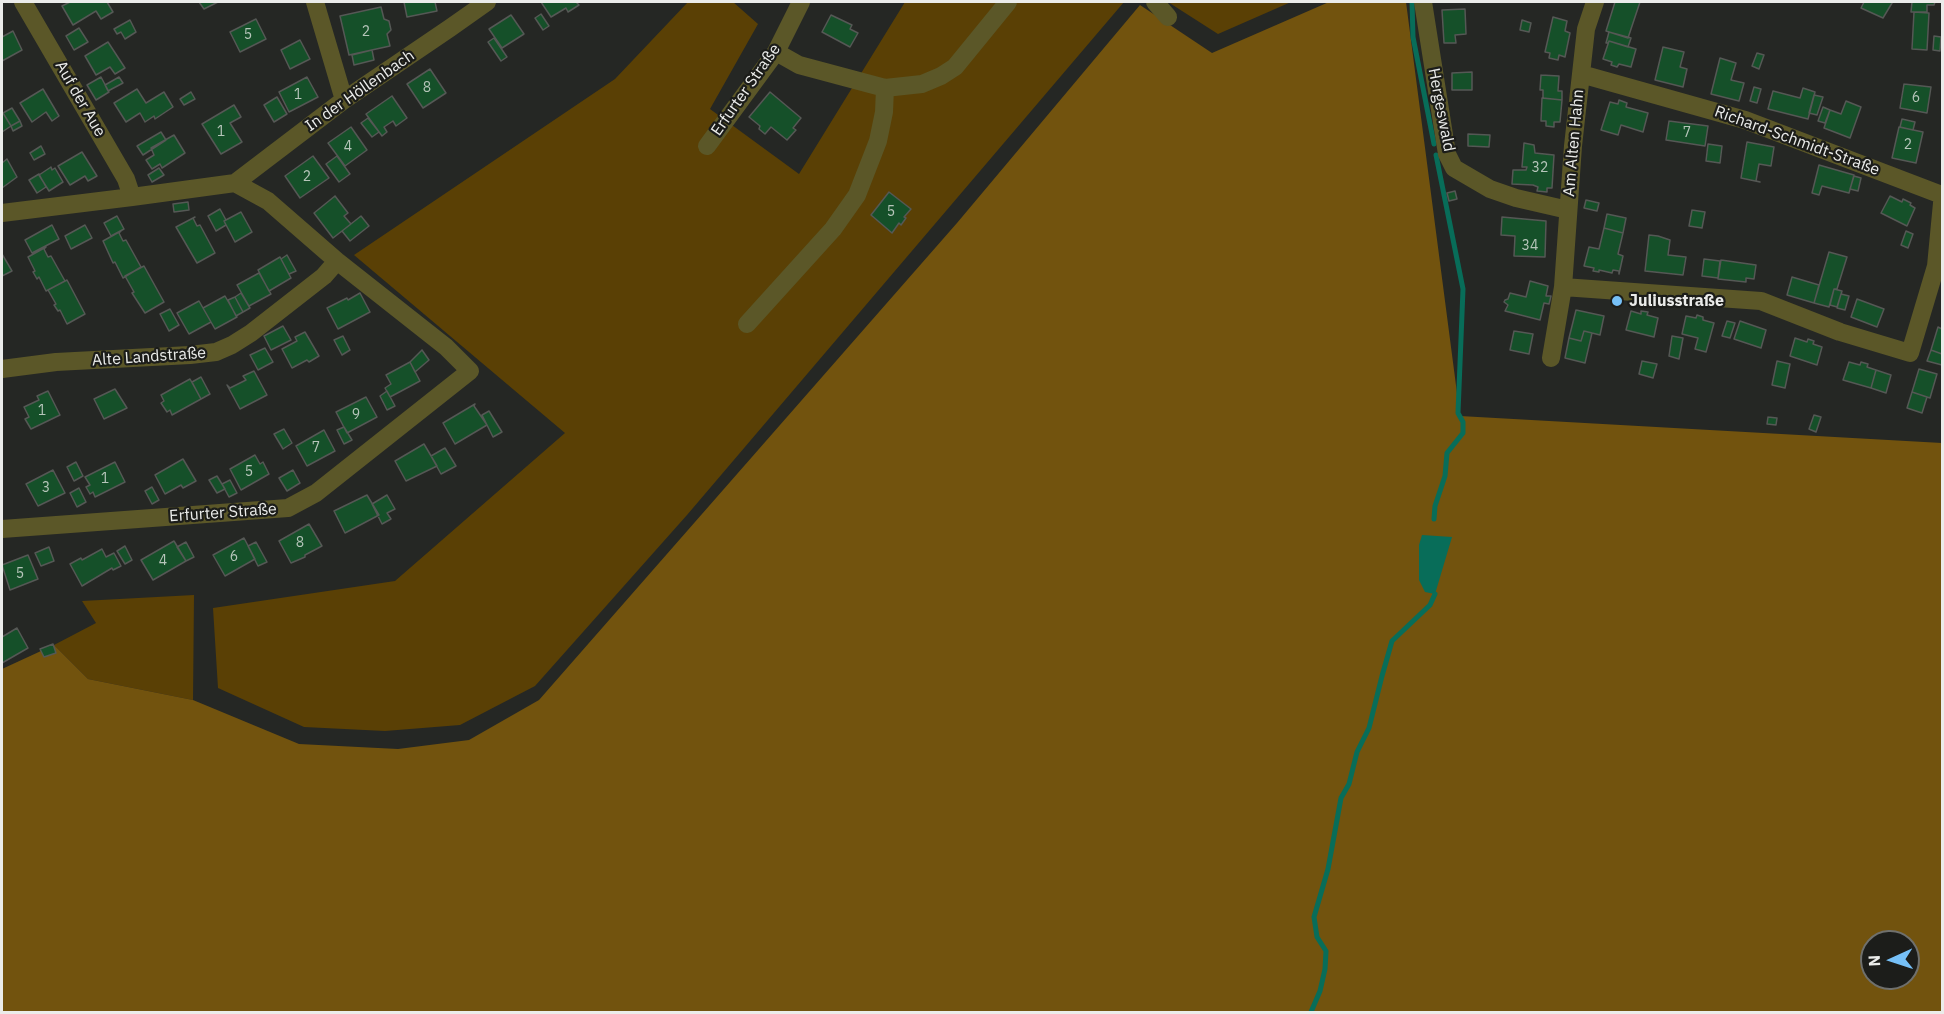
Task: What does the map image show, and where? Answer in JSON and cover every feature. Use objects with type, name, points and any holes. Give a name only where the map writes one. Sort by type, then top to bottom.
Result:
[{"type":"street","name":"Auf der Aue","points":[[23,2],[126,179],[132,198]]},
{"type":"street","points":[[315,2],[344,100]]},
{"type":"street","name":"Erfurter Straße","points":[[707,146],[776,52],[801,2]]},
{"type":"street","points":[[776,52],[799,65],[885,88],[922,84],[955,67],[1008,2]]},
{"type":"street","points":[[1155,2],[1168,17]]},
{"type":"street","name":"Hergeswald","points":[[1423,2],[1447,154],[1454,168],[1490,189],[1516,198],[1568,210]]},
{"type":"street","name":"Am Alten Hahn","points":[[1563,287],[1568,210],[1586,29],[1595,2]]},
{"type":"street","name":"In der Höllenbach","points":[[235,183],[344,100],[450,28],[481,3]]},
{"type":"street","name":"Richard-Schmidt-Straße","points":[[1581,74],[1745,120],[1942,195]]},
{"type":"street","points":[[747,324],[833,229],[856,195],[878,141],[884,112],[885,88]]},
{"type":"street","points":[[2,213],[235,183],[268,201],[338,261]]},
{"type":"street","points":[[1551,358],[1563,287],[1761,301],[1840,332],[1910,353],[1936,266],[1942,203]]},
{"type":"street","name":"Erfurter Straße","points":[[2,529],[288,508],[316,493],[470,371],[446,347],[338,261]]},
{"type":"street","name":"Alte Landstraße","points":[[2,369],[56,362],[190,356],[216,352],[251,333],[324,276],[338,261]]},
{"type":"shaded area","points":[[688,2],[733,2],[758,24],[710,109],[799,174],[905,2],[1124,2],[687,515],[535,686],[460,725],[385,731],[304,727],[218,688],[213,608],[395,581],[565,433],[354,255],[615,79]]},
{"type":"shaded area","points":[[1168,2],[1291,2],[1218,34]]},
{"type":"shaded area","points":[[1329,2],[1406,2],[1460,416],[1942,443],[1942,1012],[2,1012],[2,669],[54,645],[88,679],[193,700],[299,744],[398,749],[469,740],[539,700],[957,223],[1140,5],[1212,53]]},
{"type":"shaded area","points":[[1422,535],[1452,537],[1435,594],[1425,592],[1419,580],[1419,545]]},
{"type":"shaded area","points":[[194,595],[193,700],[88,679],[54,645],[96,623],[82,601]]},
{"type":"building","points":[[70,2],[107,2],[113,12],[101,19],[96,11],[73,25],[62,6]]},
{"type":"building","points":[[199,2],[218,2],[204,9]]},
{"type":"building","points":[[404,2],[435,2],[437,11],[407,17]]},
{"type":"building","points":[[541,2],[576,2],[579,5],[568,12],[566,8],[551,17]]},
{"type":"building","points":[[1615,2],[1640,2],[1628,38],[1606,31]]},
{"type":"building","points":[[1864,2],[1892,3],[1883,18],[1861,8]]},
{"type":"building","points":[[1912,2],[1935,2],[1934,5],[1927,5],[1927,12],[1911,12]]},
{"type":"building","points":[[381,7],[384,19],[389,21],[391,30],[387,34],[390,46],[349,55],[340,16]]},
{"type":"building","points":[[1465,9],[1466,34],[1455,35],[1456,43],[1444,43],[1442,10]]},
{"type":"building","points":[[1914,12],[1929,13],[1927,50],[1912,49]]},
{"type":"building","points":[[541,14],[549,26],[543,30],[535,18]]},
{"type":"building","points":[[511,15],[524,34],[502,48],[489,29]]},
{"type":"building","points":[[831,15],[852,25],[850,29],[858,33],[850,47],[822,32]]},
{"type":"building","points":[[1553,17],[1567,21],[1565,31],[1570,33],[1565,57],[1559,55],[1558,60],[1549,58],[1550,53],[1545,52]]},
{"type":"building","points":[[256,19],[266,39],[240,52],[230,32]]},
{"type":"building","points":[[130,20],[136,32],[125,39],[121,32],[117,34],[114,29]]},
{"type":"building","points":[[1522,20],[1531,23],[1529,32],[1520,30]]},
{"type":"building","points":[[79,28],[88,42],[74,50],[66,36]]},
{"type":"building","points":[[13,31],[22,50],[2,61],[2,37]]},
{"type":"building","points":[[1609,32],[1631,38],[1628,47],[1609,41],[1606,43]]},
{"type":"building","points":[[1934,36],[1941,37],[1940,51],[1933,50]]},
{"type":"building","points":[[494,38],[507,57],[501,61],[488,42]]},
{"type":"building","points":[[300,40],[310,59],[290,69],[281,50]]},
{"type":"building","points":[[1609,41],[1636,49],[1631,67],[1619,64],[1617,67],[1611,65],[1612,62],[1603,59]]},
{"type":"building","points":[[108,42],[125,68],[115,74],[110,67],[96,75],[85,56]]},
{"type":"building","points":[[1663,47],[1684,52],[1680,67],[1687,69],[1683,87],[1655,80]]},
{"type":"building","points":[[372,50],[374,60],[354,65],[352,55]]},
{"type":"building","points":[[1757,53],[1764,55],[1759,69],[1752,66]]},
{"type":"building","points":[[1720,58],[1736,63],[1731,80],[1744,83],[1739,101],[1711,94]]},
{"type":"building","points":[[430,69],[446,93],[423,108],[407,84]]},
{"type":"building","points":[[1472,72],[1472,90],[1452,90],[1452,73]]},
{"type":"building","points":[[1541,75],[1559,76],[1558,91],[1562,91],[1562,100],[1543,98],[1543,90],[1540,90]]},
{"type":"building","points":[[101,77],[109,92],[96,100],[87,85]]},
{"type":"building","points":[[119,77],[123,83],[108,91],[105,85]]},
{"type":"building","points":[[307,77],[318,97],[289,112],[279,92]]},
{"type":"building","points":[[1904,84],[1931,87],[1927,113],[1900,108]]},
{"type":"building","points":[[1754,87],[1761,89],[1757,103],[1750,101]]},
{"type":"building","points":[[1803,88],[1815,92],[1808,119],[1768,109],[1773,91],[1800,98]]},
{"type":"building","points":[[43,89],[59,116],[52,121],[46,112],[32,122],[20,103]]},
{"type":"building","points":[[137,89],[146,103],[164,92],[173,107],[155,119],[154,116],[145,122],[140,113],[126,122],[114,103]]},
{"type":"building","points":[[191,92],[195,99],[184,105],[180,99]]},
{"type":"building","points":[[770,92],[801,118],[793,128],[796,130],[787,140],[771,127],[765,134],[759,129],[760,126],[749,117]]},
{"type":"building","points":[[1814,95],[1823,97],[1817,115],[1809,113]]},
{"type":"building","points":[[392,96],[407,118],[396,126],[393,121],[384,127],[387,132],[382,136],[366,114]]},
{"type":"building","points":[[277,97],[287,114],[274,122],[264,105]]},
{"type":"building","points":[[1542,98],[1562,100],[1560,122],[1554,122],[1554,127],[1546,126],[1546,121],[1541,121]]},
{"type":"building","points":[[1619,100],[1627,103],[1626,107],[1648,113],[1643,132],[1621,125],[1618,135],[1601,130],[1610,102],[1618,104]]},
{"type":"building","points":[[1846,101],[1861,107],[1850,138],[1824,128],[1830,110],[1841,114]]},
{"type":"building","points":[[234,105],[241,117],[230,123],[242,142],[221,154],[202,124]]},
{"type":"building","points":[[1823,107],[1830,110],[1825,123],[1818,121]]},
{"type":"building","points":[[12,108],[20,121],[11,126],[3,113]]},
{"type":"building","points":[[2,114],[11,126],[2,132]]},
{"type":"building","points":[[368,118],[379,132],[372,137],[361,123]]},
{"type":"building","points":[[1902,119],[1915,122],[1913,130],[1900,127]]},
{"type":"building","points":[[20,121],[22,126],[13,131],[11,126]]},
{"type":"building","points":[[1669,121],[1708,126],[1705,146],[1666,140]]},
{"type":"building","points":[[351,127],[367,150],[345,166],[328,143]]},
{"type":"building","points":[[1899,127],[1923,132],[1916,163],[1892,158]]},
{"type":"building","points":[[161,132],[166,140],[143,155],[137,146]]},
{"type":"building","points":[[1468,134],[1490,135],[1489,147],[1468,146]]},
{"type":"building","points":[[174,135],[185,153],[162,168],[160,164],[152,169],[146,160],[154,155],[151,148]]},
{"type":"building","points":[[1747,142],[1774,147],[1771,166],[1759,164],[1756,181],[1760,182],[1741,178]]},
{"type":"building","points":[[1524,143],[1534,145],[1535,153],[1554,155],[1552,188],[1547,188],[1547,192],[1537,191],[1538,187],[1533,185],[1512,184],[1513,170],[1526,170],[1527,167],[1522,167]]},
{"type":"building","points":[[1708,144],[1722,146],[1720,163],[1706,161]]},
{"type":"building","points":[[41,146],[45,154],[34,160],[30,153]]},
{"type":"building","points":[[82,152],[97,176],[88,181],[85,176],[70,185],[58,166]]},
{"type":"building","points":[[313,156],[329,178],[300,198],[285,176]]},
{"type":"building","points":[[337,156],[350,174],[339,182],[326,164]]},
{"type":"building","points":[[7,159],[17,177],[2,188],[2,163]]},
{"type":"building","points":[[1819,165],[1854,175],[1849,193],[1822,186],[1819,195],[1812,193]]},
{"type":"building","points":[[51,167],[52,170],[55,168],[63,182],[49,191],[39,175]]},
{"type":"building","points":[[159,168],[164,175],[152,182],[148,175]]},
{"type":"building","points":[[39,174],[46,187],[37,193],[29,180]]},
{"type":"building","points":[[1854,176],[1861,178],[1858,191],[1850,189]]},
{"type":"building","points":[[1455,191],[1457,199],[1449,201],[1447,193]]},
{"type":"building","points":[[889,192],[911,209],[901,225],[899,223],[892,233],[871,215]]},
{"type":"building","points":[[335,196],[348,213],[344,216],[351,224],[333,238],[314,213]]},
{"type":"building","points":[[1890,196],[1902,202],[1903,199],[1915,208],[1907,226],[1881,213]]},
{"type":"building","points":[[1586,200],[1599,203],[1597,211],[1584,208]]},
{"type":"building","points":[[188,202],[189,210],[174,212],[173,204]]},
{"type":"building","points":[[220,209],[226,225],[216,231],[208,216]]},
{"type":"building","points":[[1692,210],[1705,212],[1702,228],[1689,226]]},
{"type":"building","points":[[241,212],[252,232],[235,242],[224,221]]},
{"type":"building","points":[[1607,214],[1626,218],[1623,233],[1604,228]]},
{"type":"building","points":[[117,216],[124,229],[111,236],[104,223]]},
{"type":"building","points":[[361,216],[369,226],[350,241],[342,231]]},
{"type":"building","points":[[1502,217],[1546,221],[1545,257],[1514,256],[1515,236],[1501,235]]},
{"type":"building","points":[[193,218],[197,226],[200,225],[215,253],[197,263],[176,227]]},
{"type":"building","points":[[52,225],[59,239],[32,253],[25,240]]},
{"type":"building","points":[[85,225],[92,238],[71,249],[65,236]]},
{"type":"building","points":[[1604,228],[1623,233],[1618,254],[1623,256],[1619,274],[1619,271],[1613,270],[1612,273],[1599,270],[1599,272],[1593,271],[1594,268],[1584,266],[1589,247],[1599,249]]},
{"type":"building","points":[[121,231],[119,233],[123,241],[126,240],[141,267],[123,278],[103,241]]},
{"type":"building","points":[[1906,231],[1913,234],[1908,248],[1901,245]]},
{"type":"building","points":[[1649,235],[1670,240],[1668,255],[1686,257],[1683,275],[1645,271]]},
{"type":"building","points":[[46,247],[44,249],[48,257],[51,256],[65,281],[46,291],[39,277],[37,279],[33,272],[35,271],[28,257]]},
{"type":"building","points":[[1829,252],[1847,257],[1829,307],[1814,303]]},
{"type":"building","points":[[2,254],[12,271],[2,276]]},
{"type":"building","points":[[287,255],[296,271],[289,274],[281,259]]},
{"type":"building","points":[[280,257],[291,278],[269,291],[258,270]]},
{"type":"building","points":[[1704,259],[1720,261],[1718,278],[1702,276]]},
{"type":"building","points":[[1721,260],[1756,265],[1754,279],[1746,278],[1746,282],[1718,279]]},
{"type":"building","points":[[144,266],[164,302],[145,313],[132,293],[134,292],[125,276]]},
{"type":"building","points":[[259,273],[271,294],[249,306],[237,285]]},
{"type":"building","points":[[1792,277],[1819,285],[1814,303],[1787,295]]},
{"type":"building","points":[[67,280],[85,314],[67,324],[60,310],[58,311],[54,305],[56,304],[48,290]]},
{"type":"building","points":[[1530,281],[1548,286],[1546,296],[1551,296],[1549,304],[1544,303],[1540,320],[1505,311],[1508,305],[1504,302],[1510,293],[1526,297]]},
{"type":"building","points":[[1834,289],[1842,291],[1837,307],[1830,305]]},
{"type":"building","points":[[241,293],[250,308],[243,312],[235,297]]},
{"type":"building","points":[[360,293],[370,312],[338,329],[327,308]]},
{"type":"building","points":[[1841,294],[1849,296],[1845,310],[1837,308]]},
{"type":"building","points":[[225,296],[237,317],[215,329],[203,308]]},
{"type":"building","points":[[235,297],[243,312],[236,316],[228,300]]},
{"type":"building","points":[[1857,299],[1884,309],[1877,327],[1851,317]]},
{"type":"building","points":[[199,301],[211,322],[189,334],[177,313]]},
{"type":"building","points":[[170,309],[179,325],[169,331],[160,314]]},
{"type":"building","points":[[1576,310],[1604,316],[1600,335],[1584,331],[1581,341],[1569,338]]},
{"type":"building","points":[[1631,311],[1641,314],[1641,311],[1648,312],[1647,315],[1658,318],[1654,337],[1626,330]]},
{"type":"building","points":[[1697,315],[1703,317],[1703,320],[1714,323],[1706,352],[1695,349],[1698,338],[1682,334],[1686,316],[1696,318]]},
{"type":"building","points":[[1727,321],[1735,323],[1730,338],[1722,336]]},
{"type":"building","points":[[1740,321],[1766,330],[1761,348],[1734,339]]},
{"type":"building","points":[[283,326],[291,340],[271,350],[264,336]]},
{"type":"building","points":[[1938,327],[1942,329],[1942,354],[1931,350]]},
{"type":"building","points":[[1514,331],[1533,334],[1529,354],[1510,350]]},
{"type":"building","points":[[1584,331],[1592,333],[1585,363],[1565,358],[1569,338],[1581,341]]},
{"type":"building","points":[[305,332],[319,356],[292,368],[282,349],[297,341],[295,337]]},
{"type":"building","points":[[343,336],[350,350],[342,355],[334,340]]},
{"type":"building","points":[[1672,336],[1683,338],[1679,359],[1669,356]]},
{"type":"building","points":[[1795,338],[1807,342],[1808,339],[1814,341],[1813,344],[1822,347],[1817,365],[1790,356]]},
{"type":"building","points":[[265,348],[273,362],[258,370],[250,355]]},
{"type":"building","points":[[422,350],[429,360],[415,372],[410,362]]},
{"type":"building","points":[[1931,350],[1942,354],[1942,365],[1927,361]]},
{"type":"building","points":[[1642,361],[1657,364],[1653,378],[1639,374]]},
{"type":"building","points":[[1777,361],[1790,364],[1785,388],[1772,385]]},
{"type":"building","points":[[410,362],[420,381],[390,397],[385,388],[391,384],[386,375]]},
{"type":"building","points":[[1849,362],[1860,365],[1861,362],[1868,364],[1867,367],[1876,370],[1871,388],[1843,380]]},
{"type":"building","points":[[1919,369],[1937,374],[1930,398],[1912,392]]},
{"type":"building","points":[[1876,370],[1891,375],[1886,393],[1871,388]]},
{"type":"building","points":[[254,371],[267,395],[240,409],[227,385],[230,388],[246,380],[243,376]]},
{"type":"building","points":[[201,377],[210,394],[201,399],[192,382]]},
{"type":"building","points":[[190,379],[201,399],[172,415],[170,410],[167,412],[161,403],[164,401],[161,395]]},
{"type":"building","points":[[115,389],[127,408],[104,419],[94,399]]},
{"type":"building","points":[[48,391],[60,415],[31,429],[25,419],[29,417],[24,407],[39,400],[37,396]]},
{"type":"building","points":[[387,391],[395,406],[387,410],[380,396]]},
{"type":"building","points":[[1912,392],[1927,397],[1922,413],[1907,408]]},
{"type":"building","points":[[366,397],[377,417],[347,433],[336,412]]},
{"type":"building","points":[[475,404],[474,406],[487,425],[455,444],[443,423]]},
{"type":"building","points":[[489,411],[502,432],[493,437],[482,415]]},
{"type":"building","points":[[1814,415],[1821,417],[1816,432],[1809,429]]},
{"type":"building","points":[[1768,417],[1777,418],[1776,425],[1767,424]]},
{"type":"building","points":[[344,427],[352,440],[344,444],[337,430]]},
{"type":"building","points":[[284,429],[292,443],[283,449],[274,434]]},
{"type":"building","points":[[324,430],[335,451],[307,466],[296,446]]},
{"type":"building","points":[[424,444],[437,466],[406,481],[395,461]]},
{"type":"building","points":[[445,448],[456,466],[441,474],[431,456]]},
{"type":"building","points":[[255,455],[260,464],[263,462],[269,474],[241,490],[230,469]]},
{"type":"building","points":[[183,459],[196,481],[183,488],[181,485],[165,494],[155,475]]},
{"type":"building","points":[[76,462],[83,476],[74,481],[67,467]]},
{"type":"building","points":[[115,462],[125,482],[95,497],[93,492],[90,494],[86,487],[90,485],[85,477]]},
{"type":"building","points":[[53,470],[65,493],[38,506],[26,484]]},
{"type":"building","points":[[293,470],[300,483],[287,491],[279,478]]},
{"type":"building","points":[[217,476],[225,489],[217,493],[209,480]]},
{"type":"building","points":[[230,480],[237,493],[229,497],[222,484]]},
{"type":"building","points":[[152,487],[159,500],[152,504],[145,491]]},
{"type":"building","points":[[79,488],[86,502],[77,507],[70,493]]},
{"type":"building","points":[[367,495],[379,515],[345,533],[334,511]]},
{"type":"building","points":[[387,495],[395,509],[387,513],[391,519],[382,524],[372,504]]},
{"type":"building","points":[[309,524],[322,546],[291,563],[279,541]]},
{"type":"building","points":[[244,538],[255,559],[225,576],[213,555]]},
{"type":"building","points":[[174,541],[186,561],[153,580],[141,560]]},
{"type":"building","points":[[186,542],[194,557],[186,561],[177,547]]},
{"type":"building","points":[[256,542],[267,562],[258,566],[248,546]]},
{"type":"building","points":[[125,546],[132,560],[125,564],[117,551]]},
{"type":"building","points":[[49,547],[54,561],[41,566],[35,553]]},
{"type":"building","points":[[102,549],[106,557],[114,553],[121,566],[113,570],[112,568],[82,586],[70,564]]},
{"type":"building","points":[[28,555],[38,579],[10,590],[2,565]]},
{"type":"building","points":[[17,628],[28,648],[2,663],[2,637]]},
{"type":"building","points":[[53,644],[56,653],[44,657],[40,649]]},
{"type":"waterway","points":[[1412,2],[1413,37],[1434,144]]},
{"type":"waterway","points":[[1434,519],[1435,506],[1445,476],[1447,453],[1463,433],[1463,422],[1458,413],[1463,289],[1436,155]]},
{"type":"waterway","points":[[1311,1012],[1320,991],[1326,951],[1317,937],[1314,917],[1328,869],[1341,798],[1349,784],[1357,752],[1369,728],[1392,641],[1430,605],[1435,594]]},
{"type":"place","name":"Juliusstraße","points":[[1617,301]]}]
